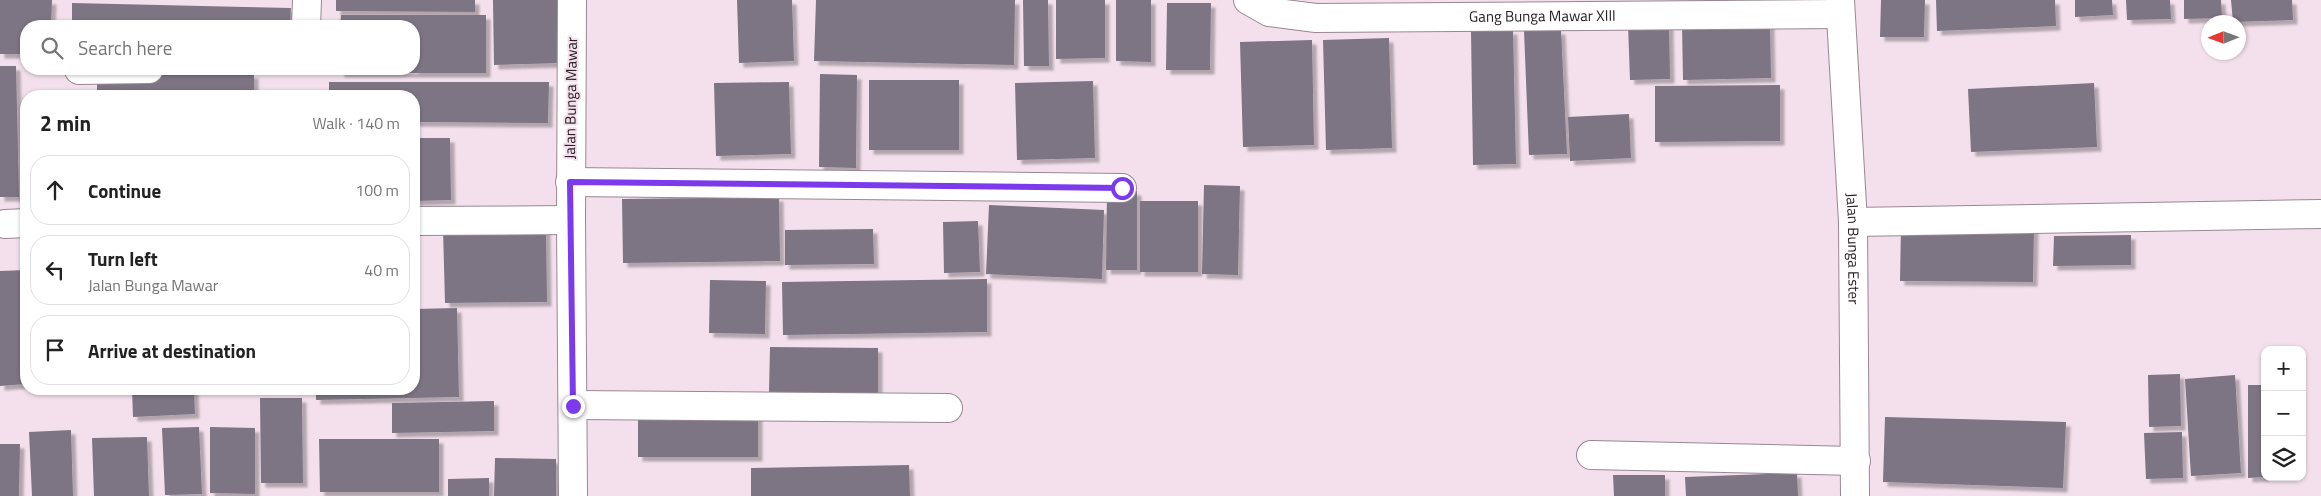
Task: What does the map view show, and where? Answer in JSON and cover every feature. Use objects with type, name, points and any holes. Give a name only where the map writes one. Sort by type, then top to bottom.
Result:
[{"type":"street","points":[[306,20],[307,0]]},
{"type":"street","name":"Jalan Bunga Mawar","points":[[572,0],[570,220],[573,496]]},
{"type":"street","name":"Gang Bunga Mawar XIII","points":[[1248,0],[1269,12],[1316,18],[1840,7]]},
{"type":"street","name":"Jalan Bunga Ester","points":[[1840,7],[1854,222],[1855,496]]},
{"type":"street","points":[[570,182],[1122,188]]},
{"type":"street","points":[[1854,222],[2321,214]]},
{"type":"street","points":[[420,221],[570,220]]},
{"type":"street","points":[[573,406],[948,408]]},
{"type":"street","points":[[1591,455],[1856,461]]},
{"type":"building","points":[[0,0],[52,0],[51,20],[20,20],[20,54],[0,54]]},
{"type":"building","points":[[336,0],[475,0],[475,12],[336,11]]},
{"type":"building","points":[[493,0],[560,0],[561,63],[494,65]]},
{"type":"building","points":[[737,0],[792,0],[794,61],[739,63]]},
{"type":"building","points":[[816,0],[1015,0],[1014,65],[814,61]]},
{"type":"building","points":[[1023,0],[1048,0],[1049,66],[1024,66]]},
{"type":"building","points":[[1056,0],[1105,0],[1105,58],[1056,59]]},
{"type":"building","points":[[1116,0],[1151,0],[1151,62],[1116,61]]},
{"type":"building","points":[[1881,0],[1925,0],[1924,37],[1880,37]]},
{"type":"building","points":[[1936,0],[2055,0],[2056,26],[1937,31]]},
{"type":"building","points":[[2075,0],[2112,0],[2113,15],[2075,17]]},
{"type":"building","points":[[2126,0],[2170,0],[2171,19],[2127,20]]},
{"type":"building","points":[[2184,0],[2221,0],[2222,15],[2201,15],[2201,19],[2184,19]]},
{"type":"building","points":[[2231,0],[2292,0],[2293,20],[2246,22],[2246,15],[2232,15]]},
{"type":"building","points":[[72,3],[291,8],[290,20],[72,20]]},
{"type":"building","points":[[1167,3],[1211,3],[1210,70],[1166,70]]},
{"type":"building","points":[[341,15],[486,15],[486,73],[420,73],[420,20],[341,20]]},
{"type":"building","points":[[1770,21],[1771,78],[1683,80],[1682,23]]},
{"type":"building","points":[[1669,22],[1670,79],[1630,80],[1628,24]]},
{"type":"building","points":[[1513,30],[1516,164],[1473,165],[1471,31]]},
{"type":"building","points":[[1561,30],[1567,154],[1529,155],[1524,31]]},
{"type":"building","points":[[1389,38],[1392,148],[1326,150],[1323,40]]},
{"type":"building","points":[[1312,40],[1314,145],[1243,147],[1240,42]]},
{"type":"building","points":[[0,66],[16,66],[19,197],[0,197]]},
{"type":"building","points":[[820,74],[857,75],[856,168],[819,167]]},
{"type":"building","points":[[97,75],[254,75],[254,90],[97,90]]},
{"type":"building","points":[[869,80],[959,80],[959,150],[869,150]]},
{"type":"building","points":[[1093,81],[1095,158],[1017,160],[1015,83]]},
{"type":"building","points":[[329,82],[549,82],[548,123],[420,122],[420,90],[329,90]]},
{"type":"building","points":[[789,82],[791,154],[716,156],[714,83]]},
{"type":"building","points":[[2094,83],[2097,147],[1971,152],[1968,89]]},
{"type":"building","points":[[1780,85],[1780,141],[1655,142],[1655,86]]},
{"type":"building","points":[[1629,114],[1631,158],[1570,161],[1568,117]]},
{"type":"building","points":[[420,138],[450,138],[451,200],[420,201]]},
{"type":"building","points":[[1204,185],[1240,186],[1238,275],[1202,274]]},
{"type":"building","points":[[1107,191],[1137,191],[1137,270],[1106,270]]},
{"type":"building","points":[[779,197],[780,261],[623,263],[622,199]]},
{"type":"building","points":[[1140,201],[1198,201],[1198,272],[1140,272]]},
{"type":"building","points":[[989,205],[1104,210],[1102,279],[986,274]]},
{"type":"building","points":[[978,221],[980,272],[944,273],[943,222]]},
{"type":"building","points":[[1901,226],[2034,227],[2033,282],[1900,281]]},
{"type":"building","points":[[546,228],[547,302],[445,303],[443,229]]},
{"type":"building","points":[[873,229],[874,264],[785,265],[785,230]]},
{"type":"building","points":[[2131,235],[2131,265],[2053,266],[2054,236]]},
{"type":"building","points":[[20,270],[20,384],[0,386],[0,271]]},
{"type":"building","points":[[987,279],[987,332],[783,335],[782,282]]},
{"type":"building","points":[[710,280],[766,281],[765,334],[709,333]]},
{"type":"building","points":[[457,308],[459,397],[316,400],[316,395],[420,395],[420,309]]},
{"type":"building","points":[[770,347],[878,348],[878,394],[769,392]]},
{"type":"building","points":[[2180,374],[2181,426],[2149,427],[2148,375]]},
{"type":"building","points":[[2235,375],[2241,473],[2191,476],[2185,379]]},
{"type":"building","points":[[2248,385],[2261,385],[2261,477],[2248,478]]},
{"type":"building","points":[[132,395],[194,395],[195,414],[133,417]]},
{"type":"building","points":[[260,398],[302,398],[303,483],[261,483]]},
{"type":"building","points":[[494,401],[494,431],[392,433],[392,403]]},
{"type":"building","points":[[638,409],[758,409],[758,457],[638,457]]},
{"type":"building","points":[[1885,417],[2066,422],[2063,488],[1883,482]]},
{"type":"building","points":[[199,427],[202,494],[165,495],[162,428]]},
{"type":"building","points":[[210,427],[255,428],[255,494],[210,493]]},
{"type":"building","points":[[71,430],[73,496],[32,496],[29,432]]},
{"type":"building","points":[[2182,432],[2183,478],[2146,479],[2144,433]]},
{"type":"building","points":[[147,437],[149,496],[94,496],[92,438]]},
{"type":"building","points":[[319,439],[439,439],[439,492],[320,492]]},
{"type":"building","points":[[0,444],[20,444],[19,496],[0,496]]},
{"type":"building","points":[[495,458],[556,459],[556,496],[494,496]]},
{"type":"building","points":[[909,465],[910,496],[751,496],[751,468]]},
{"type":"building","points":[[1797,473],[1798,496],[1686,496],[1685,477]]},
{"type":"building","points":[[1613,475],[1665,475],[1665,496],[1614,496]]},
{"type":"building","points":[[489,478],[489,496],[448,496],[448,479]]},
{"type":"route","points":[[573,406],[570,182],[1122,188]]}]
